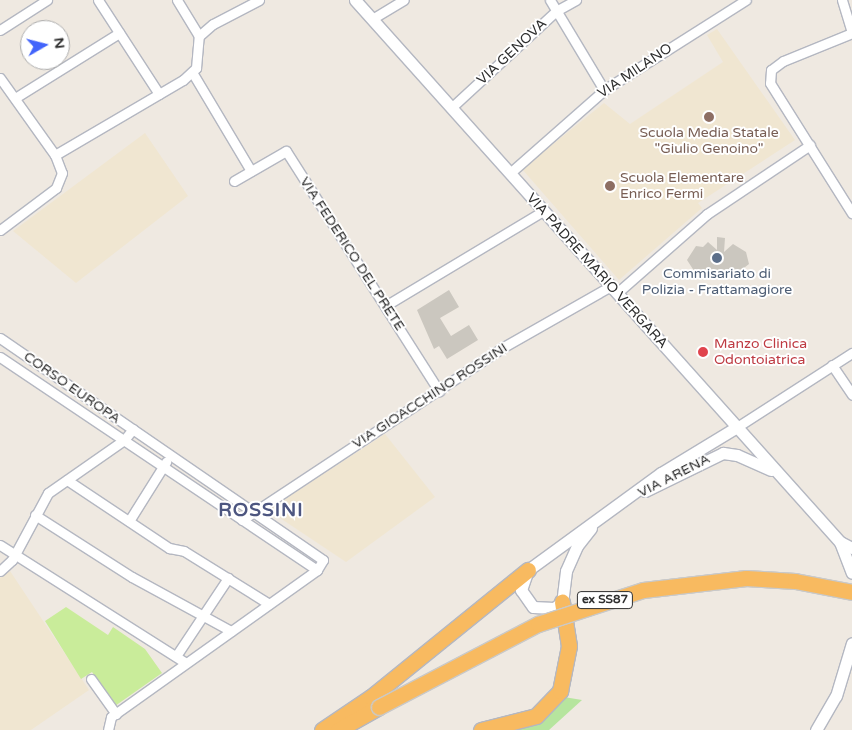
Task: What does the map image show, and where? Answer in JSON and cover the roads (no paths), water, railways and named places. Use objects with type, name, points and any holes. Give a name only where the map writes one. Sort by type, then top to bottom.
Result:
[{"type":"highway","points":[[322,730],[371,697],[528,570]]},
{"type":"highway","name":"ex SS87","points":[[338,730],[538,624],[643,590],[746,578],[795,581],[852,592]]},
{"type":"highway","points":[[481,730],[536,716],[560,691],[569,646],[562,602]]},
{"type":"street","points":[[0,30],[47,0]]},
{"type":"street","points":[[98,0],[160,94]]},
{"type":"street","points":[[55,155],[160,94],[196,68],[199,36],[177,0]]},
{"type":"street","points":[[199,36],[213,24],[259,0]]},
{"type":"street","name":"VIA PADRE MARIO VERGARA","points":[[355,0],[840,542],[851,568]]},
{"type":"street","points":[[372,19],[404,0]]},
{"type":"street","points":[[550,0],[604,90]]},
{"type":"street","name":"VIA GENOVA","points":[[452,108],[556,11],[576,0]]},
{"type":"street","name":"VIA MILANO","points":[[510,173],[604,90],[746,0]]},
{"type":"street","points":[[842,0],[852,34],[783,61],[771,70],[770,83],[852,213]]},
{"type":"street","points":[[14,98],[120,33]]},
{"type":"street","points":[[192,72],[251,171],[234,180]]},
{"type":"street","points":[[0,78],[55,155],[62,174],[56,188],[0,230]]},
{"type":"street","name":"VIA GIOACCHINO ROSSINI","points":[[242,520],[500,349],[614,290],[707,214],[810,145]]},
{"type":"street","name":"VIA FEDERICO DEL PRETE","points":[[251,171],[286,151],[439,391]]},
{"type":"street","points":[[385,306],[543,211]]},
{"type":"street","name":"CORSO EUROPA","points":[[0,338],[133,430],[124,440],[48,493],[14,552],[12,560],[0,571]]},
{"type":"street","points":[[737,427],[852,353]]},
{"type":"street","name":"CORSO EUROPA","points":[[0,357],[124,440]]},
{"type":"street","points":[[832,365],[852,395]]},
{"type":"street","name":"VIA ARENA","points":[[591,528],[625,500],[737,427]]},
{"type":"street","points":[[108,730],[116,714],[317,570],[323,560],[133,430]]},
{"type":"street","points":[[124,440],[317,570]]},
{"type":"street","name":"VIA ARENA","points":[[625,500],[723,453],[756,462],[779,475]]},
{"type":"street","points":[[129,521],[171,456]]},
{"type":"street","points":[[181,478],[188,468]]},
{"type":"street","points":[[67,480],[129,521],[269,604]]},
{"type":"street","points":[[35,515],[132,577],[231,631]]},
{"type":"street","points":[[591,528],[577,546],[566,571],[562,602],[543,610],[532,608],[521,590],[528,570],[591,528]]},
{"type":"street","name":"VIA PADRE MARIO VERGARA","points":[[840,542],[852,548]]},
{"type":"street","points":[[0,545],[14,552],[186,663]]},
{"type":"street","points":[[176,656],[228,578]]},
{"type":"street","points":[[816,730],[836,696],[852,643]]},
{"type":"street","points":[[91,679],[116,714]]},
{"type":"place","name":"Scuola Media Statale \"Giulio Genoino\"","points":[[709,117]]},
{"type":"place","name":"Scuola Elementare Enrico Fermi","points":[[610,186]]},
{"type":"place","name":"Commisariato di Polizia - Frattamagiore","points":[[717,258]]},
{"type":"place","name":"Manzo Clinica Odontoiatrica","points":[[703,352]]},
{"type":"district","name":"ROSSINI","points":[[261,511]]}]
